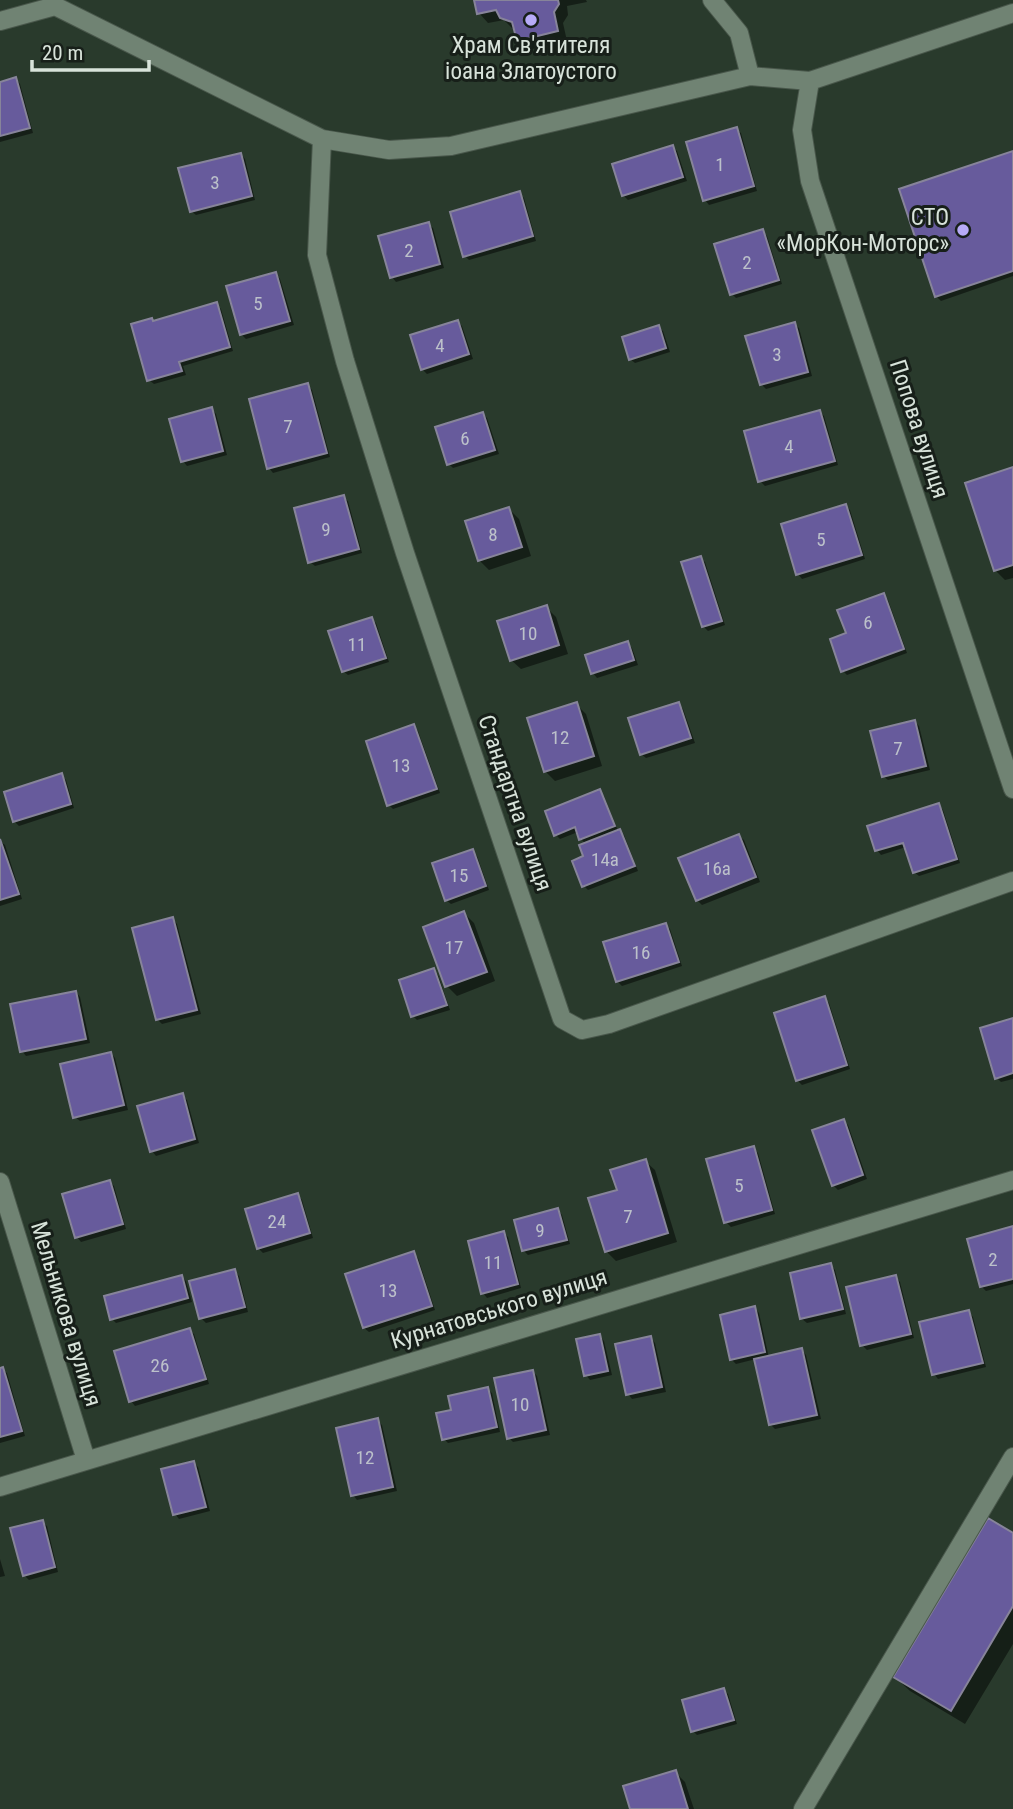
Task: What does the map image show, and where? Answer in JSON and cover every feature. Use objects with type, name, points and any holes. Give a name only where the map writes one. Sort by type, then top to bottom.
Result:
[{"type":"street","points":[[712,0],[739,33],[750,76]]},
{"type":"street","points":[[0,22],[57,3],[322,139],[389,150],[451,146],[750,76],[810,81],[1013,13]]},
{"type":"street","name":"Попова вулиця","points":[[810,81],[802,130],[810,181],[1013,789]]},
{"type":"street","name":"Стандартна вулиця","points":[[322,139],[317,255],[345,361],[405,554],[562,1019],[582,1030],[609,1024],[1013,881]]},
{"type":"street","name":"Курнатовського вулиця","points":[[0,1487],[1013,1180]]},
{"type":"street","name":"Мельникова вулиця","points":[[0,1182],[86,1460]]},
{"type":"street","points":[[803,1809],[1013,1457]]},
{"type":"building","name":"Храм Св'ятителя іоана Златоустого","points":[[474,0],[558,0],[559,4],[554,12],[558,31],[517,41],[512,22],[500,18],[496,10],[477,14]]},
{"type":"building","points":[[16,77],[30,128],[0,136],[0,82]]},
{"type":"building","points":[[737,127],[754,186],[703,201],[686,142]]},
{"type":"building","points":[[673,145],[683,177],[622,196],[612,164]]},
{"type":"building","name":"СТО «МорКон-Моторс»","points":[[1013,151],[1013,271],[935,297],[899,189]]},
{"type":"building","points":[[241,153],[252,196],[190,212],[178,168]]},
{"type":"building","points":[[520,191],[533,236],[463,257],[450,212]]},
{"type":"building","points":[[429,222],[440,264],[390,278],[378,236]]},
{"type":"building","points":[[763,229],[779,280],[730,295],[714,244]]},
{"type":"building","points":[[276,272],[290,321],[240,335],[226,286]]},
{"type":"building","points":[[217,302],[230,347],[179,362],[182,371],[147,381],[131,324],[152,318],[153,321]]},
{"type":"building","points":[[458,320],[469,354],[421,370],[410,335]]},
{"type":"building","points":[[795,322],[808,372],[760,385],[745,336]]},
{"type":"building","points":[[659,325],[666,348],[629,360],[622,337]]},
{"type":"building","points":[[308,383],[327,453],[267,469],[249,399]]},
{"type":"building","points":[[212,407],[223,451],[181,462],[169,419]]},
{"type":"building","points":[[820,410],[835,461],[758,482],[744,431]]},
{"type":"building","points":[[483,412],[495,450],[447,465],[435,427]]},
{"type":"building","points":[[1013,467],[1013,565],[994,571],[965,483]]},
{"type":"building","points":[[344,495],[359,549],[308,563],[294,508]]},
{"type":"building","points":[[846,504],[862,555],[796,575],[781,524]]},
{"type":"building","points":[[509,507],[522,547],[478,561],[465,521]]},
{"type":"building","points":[[701,556],[722,621],[702,627],[681,562]]},
{"type":"building","points":[[884,593],[904,649],[841,672],[830,639],[846,633],[837,610]]},
{"type":"building","points":[[547,605],[559,645],[510,661],[497,621]]},
{"type":"building","points":[[372,617],[386,658],[342,672],[328,631]]},
{"type":"building","points":[[628,641],[634,660],[591,674],[585,655]]},
{"type":"building","points":[[577,702],[594,756],[544,772],[527,718]]},
{"type":"building","points":[[679,702],[691,738],[640,755],[628,718]]},
{"type":"building","points":[[915,720],[926,766],[882,777],[870,731]]},
{"type":"building","points":[[414,724],[437,789],[387,806],[366,741]]},
{"type":"building","points":[[62,773],[71,804],[13,822],[4,792]]},
{"type":"building","points":[[600,789],[615,826],[579,840],[575,827],[554,836],[545,811]]},
{"type":"building","points":[[939,803],[957,859],[913,873],[903,843],[875,851],[867,826]]},
{"type":"building","points":[[620,829],[635,866],[582,887],[572,861],[583,856],[579,845]]},
{"type":"building","points":[[739,834],[756,877],[696,901],[678,858]]},
{"type":"building","points":[[0,839],[19,894],[0,900]]},
{"type":"building","points":[[473,849],[486,886],[445,901],[432,863]]},
{"type":"building","points":[[464,911],[487,972],[445,987],[423,927]]},
{"type":"building","points":[[173,917],[197,1010],[156,1020],[132,928]]},
{"type":"building","points":[[666,923],[679,962],[616,982],[603,942]]},
{"type":"building","points":[[434,968],[447,1005],[411,1017],[399,980]]},
{"type":"building","points":[[76,991],[86,1039],[20,1052],[10,1004]]},
{"type":"building","points":[[825,996],[847,1065],[796,1081],[774,1013]]},
{"type":"building","points":[[1013,1018],[1013,1073],[995,1079],[980,1028]]},
{"type":"building","points":[[111,1052],[124,1105],[73,1118],[60,1064]]},
{"type":"building","points":[[183,1093],[195,1139],[150,1152],[137,1106]]},
{"type":"building","points":[[844,1119],[863,1175],[832,1186],[812,1130]]},
{"type":"building","points":[[754,1146],[772,1210],[724,1223],[706,1159]]},
{"type":"building","points":[[646,1159],[668,1233],[605,1252],[588,1198],[617,1190],[610,1170]]},
{"type":"building","points":[[110,1180],[123,1224],[75,1238],[62,1194]]},
{"type":"building","points":[[298,1193],[310,1233],[257,1249],[245,1209]]},
{"type":"building","points":[[558,1208],[567,1240],[522,1251],[514,1220]]},
{"type":"building","points":[[1013,1226],[1013,1279],[980,1287],[967,1239]]},
{"type":"building","points":[[504,1231],[518,1284],[481,1294],[468,1241]]},
{"type":"building","points":[[414,1251],[432,1306],[363,1328],[345,1274]]},
{"type":"building","points":[[831,1263],[843,1309],[800,1319],[790,1273]]},
{"type":"building","points":[[235,1269],[245,1307],[199,1319],[189,1281]]},
{"type":"building","points":[[182,1275],[188,1298],[110,1320],[104,1296]]},
{"type":"building","points":[[896,1275],[911,1334],[860,1346],[846,1287]]},
{"type":"building","points":[[755,1306],[765,1352],[730,1360],[720,1315]]},
{"type":"building","points":[[969,1310],[983,1363],[932,1375],[919,1322]]},
{"type":"building","points":[[190,1328],[206,1379],[129,1402],[114,1351]]},
{"type":"building","points":[[600,1334],[608,1371],[584,1376],[576,1339]]},
{"type":"building","points":[[651,1336],[662,1387],[626,1395],[615,1344]]},
{"type":"building","points":[[802,1348],[817,1415],[769,1425],[754,1359]]},
{"type":"building","points":[[3,1367],[22,1431],[0,1437],[0,1368]]},
{"type":"building","points":[[533,1370],[546,1430],[507,1439],[494,1378]]},
{"type":"building","points":[[488,1387],[497,1427],[442,1440],[436,1413],[451,1410],[448,1396]]},
{"type":"building","points":[[378,1418],[393,1487],[351,1496],[336,1428]]},
{"type":"building","points":[[194,1461],[206,1507],[173,1515],[161,1469]]},
{"type":"building","points":[[988,1518],[1013,1533],[1013,1606],[951,1711],[893,1677]]},
{"type":"building","points":[[43,1520],[55,1567],[23,1576],[10,1528]]},
{"type":"building","points":[[724,1688],[734,1720],[691,1732],[682,1700]]},
{"type":"building","points":[[676,1770],[688,1809],[630,1809],[623,1786]]},
{"type":"place","name":"Храм Св'ятителя іоана Златоустого","points":[[531,20]]},
{"type":"place","name":"СТО «МорКон-Моторс»","points":[[963,230]]}]
